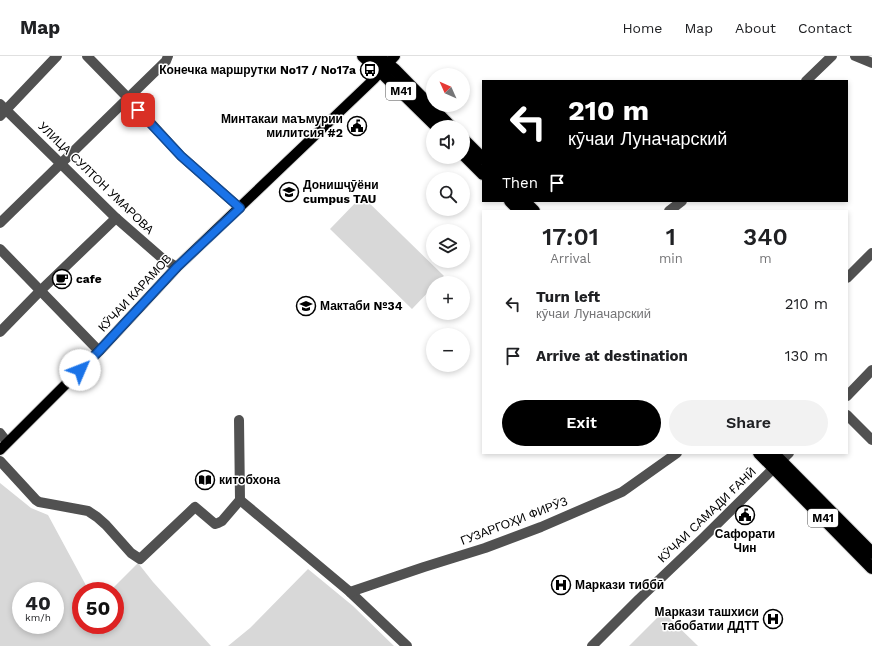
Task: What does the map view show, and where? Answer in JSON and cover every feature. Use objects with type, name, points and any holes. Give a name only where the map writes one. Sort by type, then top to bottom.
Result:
[{"type":"highway","name":"M41","points":[[363,56],[388,64],[431,120]]},
{"type":"highway","points":[[378,56],[388,64],[444,120]]},
{"type":"highway","points":[[470,146],[482,158]]},
{"type":"highway","points":[[470,161],[482,173]]},
{"type":"highway","points":[[512,202],[526,208]]},
{"type":"highway","name":"M41","points":[[762,454],[779,459],[872,568]]},
{"type":"highway","points":[[779,459],[872,554]]},
{"type":"main road","name":"КӮЧАИ КАРАМОВ","points":[[0,450],[99,351],[177,267],[388,64]]},
{"type":"street","points":[[2,110],[57,56]]},
{"type":"street","points":[[87,56],[181,156],[240,208]]},
{"type":"street","points":[[0,223],[166,62],[168,56]]},
{"type":"street","points":[[807,80],[832,56]]},
{"type":"street","points":[[855,56],[872,63]]},
{"type":"street","name":"УЛИЦА СУЛТОН УМАРОВА","points":[[2,110],[116,218],[163,259],[177,267]]},
{"type":"street","points":[[671,210],[681,202]]},
{"type":"street","points":[[0,332],[40,291],[116,218]]},
{"type":"street","points":[[0,249],[99,351]]},
{"type":"street","points":[[848,277],[872,253]]},
{"type":"street","points":[[848,395],[872,370]]},
{"type":"street","points":[[848,416],[872,440]]},
{"type":"street","points":[[0,461],[36,500],[39,502],[88,511],[106,525],[131,553],[140,559],[195,507],[215,524],[218,524],[240,500],[239,420]]},
{"type":"street","points":[[0,433],[8,442]]},
{"type":"street","name":"ГУЗАРГОҲИ ФИРӮЗ","points":[[350,592],[485,548],[541,527],[622,492],[676,454]]},
{"type":"street","name":"КӮЧАИ САМАДИ ҒАНӢ","points":[[592,646],[639,598],[698,543],[779,459]]},
{"type":"street","points":[[240,500],[350,592],[407,646]]},
{"type":"shaded area","points":[[362,196],[426,258],[426,268],[436,268],[444,276],[426,276],[426,294],[412,309],[330,229]]},
{"type":"shaded area","points":[[0,483],[31,508],[48,515],[84,582],[72,582],[72,634],[124,634],[124,582],[119,582],[138,563],[153,582],[211,646],[0,646]]},
{"type":"shaded area","points":[[308,569],[353,606],[394,646],[228,646],[250,628]]},
{"type":"shaded area","points":[[663,612],[698,646],[629,646]]},
{"type":"place","name":"Конечка маршрутки No17 / No17a","points":[[370,70]]},
{"type":"place","name":"Минтакаи маъмурии милитсия #2","points":[[357,126]]},
{"type":"place","name":"Донишҷӯёни cumpus TAU","points":[[289,192]]},
{"type":"place","name":"cafe","points":[[62,279]]},
{"type":"place","name":"Мактаби №34","points":[[306,306]]},
{"type":"place","name":"китобхона","points":[[205,480]]},
{"type":"place","name":"Сафорати Чин","points":[[745,515]]},
{"type":"place","name":"Маркази тиббӣ","points":[[561,585]]},
{"type":"place","name":"Маркази ташхиси табобатии ДДТТ","points":[[773,619]]},
{"type":"route","points":[[80,370],[177,267],[240,208],[181,156],[138,110]]}]
